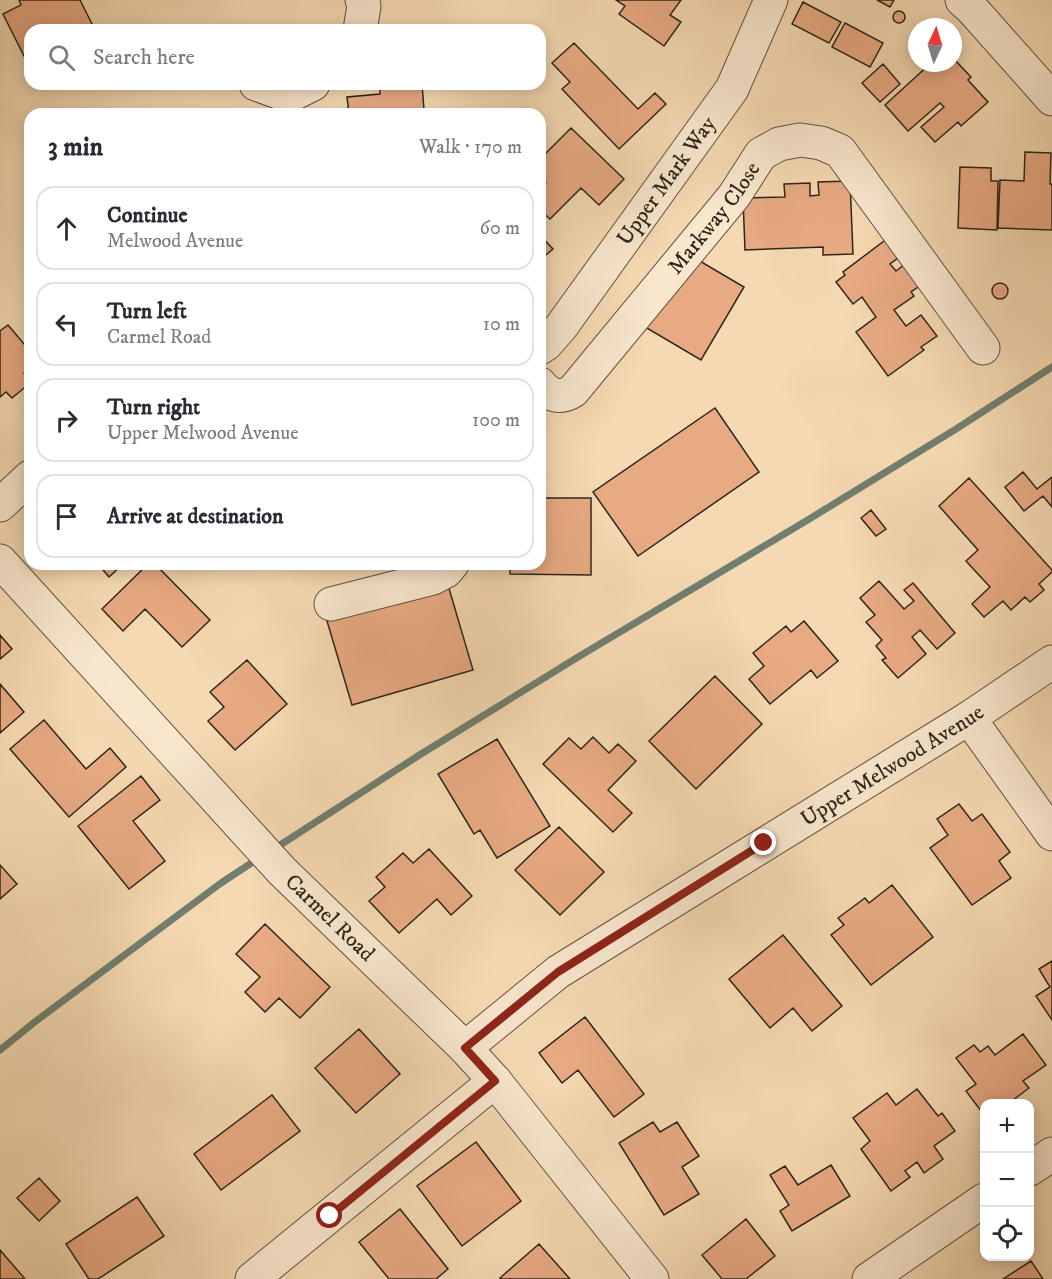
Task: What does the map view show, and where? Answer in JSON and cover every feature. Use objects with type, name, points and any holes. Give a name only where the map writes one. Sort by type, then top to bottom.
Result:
[{"type":"street","points":[[361,24],[364,6],[362,0]]},
{"type":"street","name":"Upper Mark Way","points":[[546,344],[561,327],[732,89],[771,0]]},
{"type":"street","points":[[962,0],[1052,99]]},
{"type":"street","points":[[272,90],[289,96],[301,90]]},
{"type":"street","name":"Markway Close","points":[[546,398],[566,396],[573,391],[734,196],[761,154],[779,144],[800,140],[821,143],[840,151],[983,348]]},
{"type":"street","points":[[0,505],[24,483]]},
{"type":"street","name":"Carmel Road","points":[[0,562],[282,871],[465,1048],[495,1081],[652,1279]]},
{"type":"street","points":[[331,604],[433,578],[447,570]]},
{"type":"street","name":"Upper Melwood Avenue","points":[[465,1048],[558,972],[969,718],[1052,662]]},
{"type":"street","points":[[969,718],[1052,834]]},
{"type":"street","points":[[252,1279],[495,1081]]},
{"type":"street","points":[[1034,1166],[1052,1154]]},
{"type":"street","points":[[869,1279],[980,1203]]},
{"type":"building","points":[[19,0],[80,0],[92,24],[24,24],[24,56],[3,14],[21,5]]},
{"type":"building","points":[[616,0],[681,0],[670,15],[681,22],[664,46],[619,14],[625,6]]},
{"type":"building","points":[[877,0],[894,0],[890,7]]},
{"type":"building","points":[[803,2],[841,22],[829,43],[792,24]]},
{"type":"building","points":[[901,11],[904,12],[904,22],[897,23],[894,22],[893,15],[894,12]]},
{"type":"building","points":[[845,23],[883,43],[870,67],[832,47]]},
{"type":"building","points":[[574,43],[638,109],[655,93],[666,104],[619,149],[562,89],[570,82],[552,63]]},
{"type":"building","points":[[883,64],[900,84],[880,102],[862,83]]},
{"type":"building","points":[[962,68],[971,77],[968,80],[988,102],[961,126],[958,122],[935,142],[921,127],[944,107],[940,103],[908,131],[885,105],[921,72],[962,72]]},
{"type":"building","points":[[380,90],[422,90],[424,108],[348,108],[347,97],[380,94]]},
{"type":"building","points":[[571,128],[624,179],[599,205],[581,188],[550,219],[546,215],[546,153]]},
{"type":"building","points":[[1025,152],[1051,153],[1052,230],[998,228],[1000,180],[1024,181]]},
{"type":"building","points":[[960,167],[991,168],[991,181],[998,181],[997,230],[958,228]]},
{"type":"building","points":[[850,181],[853,254],[823,255],[823,247],[745,250],[743,198],[785,197],[784,184],[810,183],[810,196],[819,195],[818,182]]},
{"type":"building","points":[[888,238],[901,256],[890,264],[896,271],[909,261],[925,282],[911,292],[914,296],[894,310],[906,326],[921,315],[937,336],[921,347],[924,350],[888,376],[856,332],[876,317],[862,297],[853,304],[836,282],[845,275],[843,272]]},
{"type":"building","points":[[546,241],[553,249],[546,255]]},
{"type":"building","points":[[688,254],[744,287],[701,360],[645,327]]},
{"type":"building","points":[[1000,283],[1006,285],[1008,291],[1006,297],[1000,299],[994,297],[992,291],[994,285]]},
{"type":"building","points":[[8,325],[24,344],[24,388],[12,398],[6,392],[0,397],[0,331]]},
{"type":"building","points":[[715,408],[759,472],[638,556],[593,492]]},
{"type":"building","points":[[1023,472],[1037,489],[1052,477],[1052,507],[1043,496],[1024,511],[1005,487]]},
{"type":"building","points":[[969,478],[1052,570],[1039,584],[1044,590],[1030,602],[1025,597],[1011,610],[1003,601],[984,617],[972,604],[990,587],[966,561],[978,550],[939,506]]},
{"type":"building","points":[[546,498],[591,498],[591,575],[510,574],[510,570],[546,570]]},
{"type":"building","points":[[871,510],[886,529],[876,536],[861,518]]},
{"type":"building","points":[[103,570],[117,570],[109,577]]},
{"type":"building","points":[[142,570],[161,570],[210,620],[182,647],[145,609],[123,631],[102,609]]},
{"type":"building","points":[[879,581],[904,609],[914,601],[904,590],[913,583],[955,633],[937,649],[920,630],[912,637],[926,654],[898,678],[882,660],[886,658],[876,646],[882,640],[866,622],[875,615],[860,598]]},
{"type":"building","points":[[448,585],[473,670],[352,705],[327,621]]},
{"type":"building","points":[[804,621],[838,661],[817,678],[811,670],[770,704],[749,679],[764,666],[753,653],[786,626],[791,632]]},
{"type":"building","points":[[0,635],[12,649],[0,659]]},
{"type":"building","points":[[247,660],[287,704],[235,750],[208,721],[224,707],[210,692]]},
{"type":"building","points":[[715,676],[762,724],[696,789],[649,741]]},
{"type":"building","points":[[0,684],[24,712],[0,733]]},
{"type":"building","points":[[44,720],[86,769],[110,748],[126,767],[69,817],[10,749]]},
{"type":"building","points":[[593,737],[609,753],[618,744],[636,761],[608,790],[632,813],[613,832],[543,764],[569,738],[581,749]]},
{"type":"building","points":[[497,739],[550,826],[497,858],[480,830],[474,834],[438,774]]},
{"type":"building","points":[[141,776],[160,800],[133,821],[165,861],[129,889],[78,826]]},
{"type":"building","points":[[959,804],[972,821],[982,814],[1010,852],[999,861],[1011,878],[972,905],[930,848],[948,835],[937,819]]},
{"type":"building","points":[[559,827],[604,872],[560,915],[515,870]]},
{"type":"building","points":[[429,849],[472,896],[451,915],[437,899],[399,933],[369,901],[385,887],[376,877],[403,853],[413,863]]},
{"type":"building","points":[[0,865],[17,884],[0,899]]},
{"type":"building","points":[[892,885],[933,937],[871,985],[831,935],[844,925],[838,918],[865,898],[869,903]]},
{"type":"building","points":[[265,924],[330,987],[300,1018],[279,998],[265,1012],[245,992],[260,977],[236,954]]},
{"type":"building","points":[[783,935],[842,1006],[812,1031],[793,1008],[770,1028],[729,979]]},
{"type":"building","points":[[1052,961],[1052,1020],[1036,996],[1050,987],[1039,969]]},
{"type":"building","points":[[585,1017],[644,1094],[614,1117],[578,1070],[562,1083],[539,1053]]},
{"type":"building","points":[[359,1029],[400,1074],[356,1113],[315,1068]]},
{"type":"building","points":[[1023,1034],[1046,1065],[1023,1081],[1029,1088],[1015,1099],[980,1099],[980,1110],[966,1091],[976,1084],[956,1058],[974,1045],[980,1052],[988,1046],[995,1055]]},
{"type":"building","points":[[917,1089],[938,1116],[942,1113],[955,1131],[934,1146],[943,1159],[924,1173],[917,1162],[905,1171],[910,1177],[891,1191],[861,1149],[870,1141],[853,1118],[887,1093],[896,1105]]},
{"type":"building","points":[[272,1095],[300,1131],[221,1190],[194,1154]]},
{"type":"building","points":[[653,1122],[660,1132],[677,1122],[699,1156],[682,1167],[699,1194],[664,1215],[619,1143]]},
{"type":"building","points":[[476,1142],[521,1201],[462,1246],[417,1186]]},
{"type":"building","points":[[831,1165],[850,1196],[792,1231],[780,1211],[789,1205],[770,1175],[785,1166],[798,1185]]},
{"type":"building","points":[[39,1178],[60,1201],[39,1221],[17,1198]]},
{"type":"building","points":[[137,1197],[164,1236],[98,1279],[89,1279],[66,1244]]},
{"type":"building","points":[[400,1209],[448,1269],[436,1279],[389,1279],[359,1242]]},
{"type":"building","points":[[746,1219],[775,1256],[746,1279],[722,1279],[702,1255]]},
{"type":"building","points":[[539,1244],[570,1279],[500,1278]]},
{"type":"building","points":[[0,1250],[25,1279],[0,1279]]},
{"type":"building","points":[[1031,1261],[1043,1279],[1003,1279]]},
{"type":"waterway","points":[[274,849],[421,754],[806,521],[1052,367]]},
{"type":"waterway","points":[[0,1050],[221,883],[259,858]]},
{"type":"route","points":[[330,1216],[495,1081],[465,1048],[558,972],[764,843]]}]
